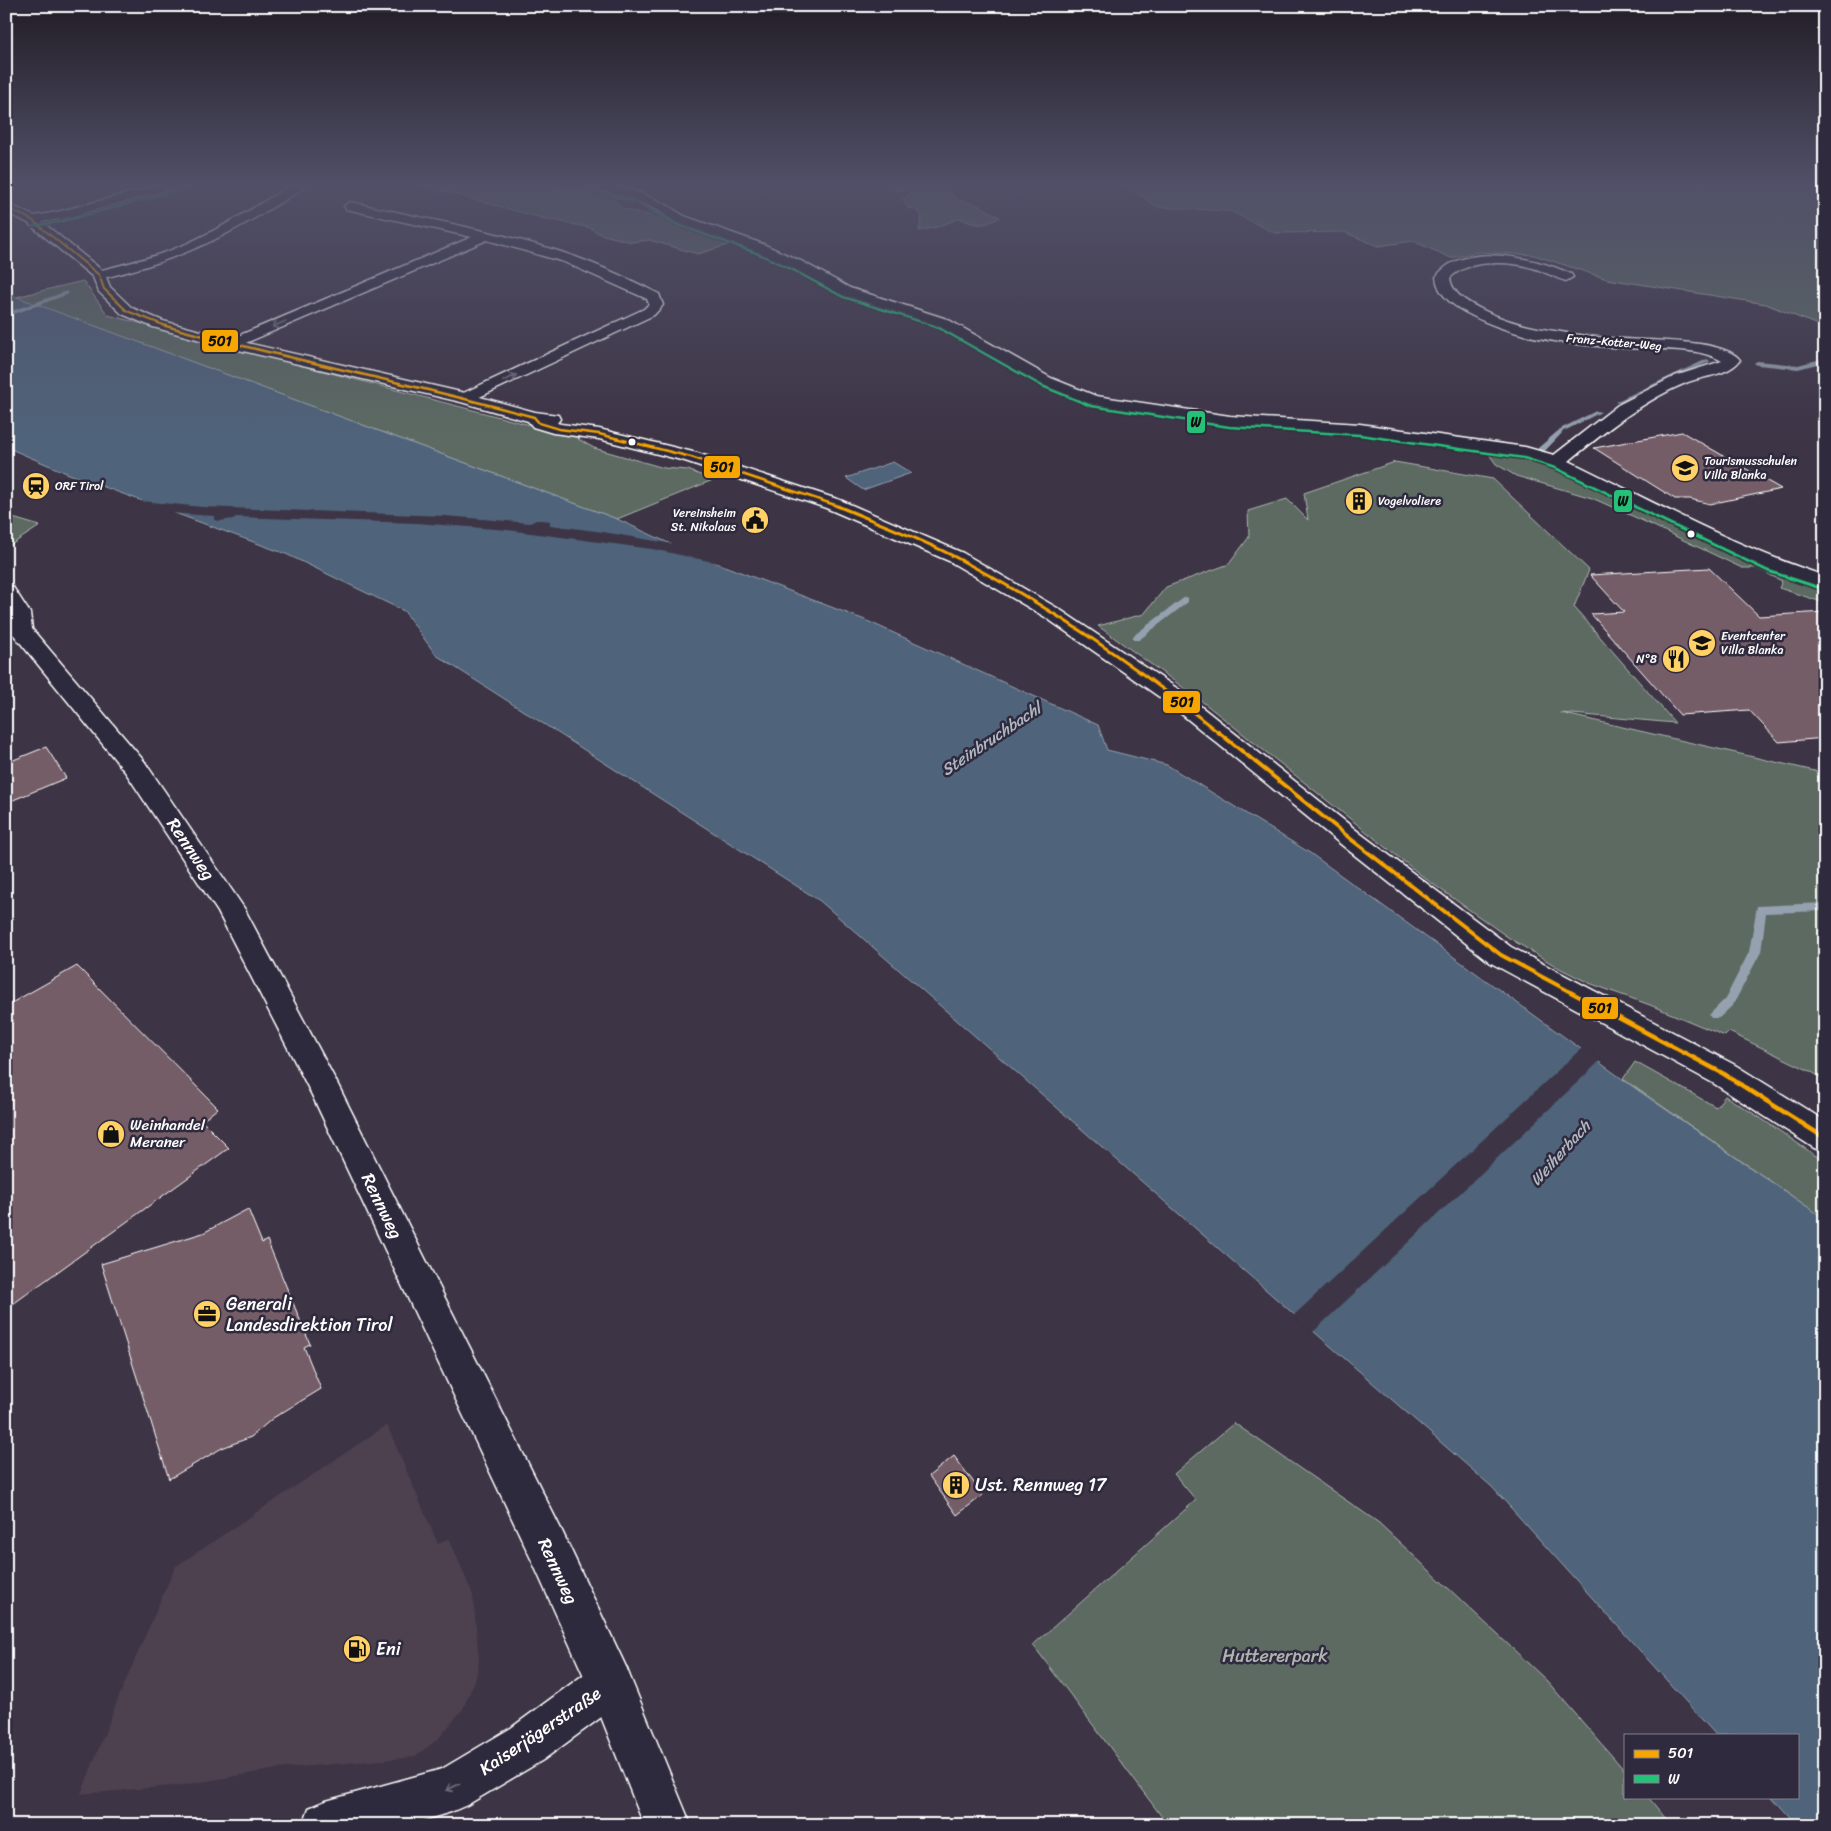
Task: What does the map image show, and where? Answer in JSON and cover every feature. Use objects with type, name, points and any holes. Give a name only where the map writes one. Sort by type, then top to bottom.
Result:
[{"type":"street","points":[[91,268],[99,275],[104,289],[127,311],[158,324],[231,344],[466,398],[534,417],[539,423],[559,429],[599,434],[691,457],[833,504],[956,557],[1052,613],[1176,698],[1352,840],[1501,955],[1724,1074],[1825,1138]]},
{"type":"street","points":[[99,275],[128,268]]},
{"type":"street","points":[[231,344],[408,268]]},
{"type":"street","points":[[466,398],[649,312],[656,306],[654,297],[592,268]]},
{"type":"street","points":[[804,268],[845,291],[942,322],[1045,381],[1093,400],[1230,421],[1360,429],[1525,452],[1557,462],[1771,565],[1825,583]]},
{"type":"street","name":"Franz-Kotter-Weg","points":[[1449,268],[1443,277],[1443,282],[1451,294],[1461,304],[1498,322],[1576,339],[1701,350],[1725,355],[1732,360],[1726,364],[1681,379],[1624,409],[1557,462]]},
{"type":"street","name":"Franz-Kotter-Weg","points":[[1545,268],[1566,277]]},
{"type":"street","name":"Rennweg","points":[[6,591],[19,613],[14,626],[72,689],[135,767],[230,908],[326,1092],[547,1546],[610,1683],[668,1825]]},
{"type":"street","name":"Kaiserjägerstraße","points":[[326,1825],[452,1789],[528,1744],[610,1683]]},
{"type":"shaded area","points":[[387,1425],[438,1544],[449,1538],[473,1595],[479,1661],[476,1678],[463,1709],[438,1739],[416,1756],[277,1769],[184,1785],[81,1794],[119,1696],[175,1567]]},
{"type":"green space","points":[[1575,268],[1825,268],[1825,328],[1766,304],[1607,279]]},
{"type":"green space","points":[[83,281],[108,315],[580,438],[578,439],[594,448],[664,468],[688,470],[713,480],[617,519],[16,297]]},
{"type":"green space","points":[[1488,453],[1523,459],[1564,473],[1720,550],[1825,589],[1825,603],[1779,588],[1782,581],[1756,568],[1742,568],[1592,498],[1516,476],[1496,464]]},
{"type":"green space","points":[[1395,462],[1493,479],[1589,570],[1574,607],[1675,723],[1561,713],[1819,772],[1825,771],[1825,1080],[1729,1032],[1725,1036],[1650,1005],[1589,983],[1559,968],[1509,938],[1426,879],[1199,699],[1098,626],[1144,614],[1166,587],[1229,564],[1249,537],[1248,511],[1287,499],[1308,520],[1304,493]]},
{"type":"green space","points":[[6,516],[40,526],[6,548]]},
{"type":"green space","points":[[1635,1062],[1716,1107],[1725,1096],[1825,1162],[1825,1219],[1623,1079]]},
{"type":"green space","name":"Huttererpark","points":[[1234,1423],[1379,1523],[1547,1681],[1624,1770],[1624,1798],[1649,1798],[1671,1825],[1168,1825],[1033,1645],[1196,1500],[1174,1474]]},
{"type":"water","points":[[6,293],[617,519],[688,552],[865,620],[1098,725],[1107,750],[1167,765],[1310,853],[1639,1091],[1825,1219],[1825,1825],[1797,1825],[1773,1798],[1798,1798],[1798,1734],[1715,1734],[1492,1487],[820,901],[436,655],[404,611],[286,554],[69,474],[6,447]]},
{"type":"water","points":[[893,462],[911,473],[863,490],[846,478]]},
{"type":"pier","points":[[131,500],[202,507],[445,516],[530,523],[536,520],[543,520],[550,521],[550,525],[679,545],[732,566],[652,549],[508,530],[417,523],[236,517],[220,521],[214,520],[214,516],[168,513]]},
{"type":"pier","points":[[1583,1047],[1601,1060],[1312,1333],[1293,1316]]},
{"type":"building","name":"Tourismusschulen Villa Blanka","points":[[1682,432],[1781,489],[1710,504],[1690,499],[1675,499],[1594,448]]},
{"type":"building","name":"Eventcenter Villa Blanka","points":[[1709,568],[1759,616],[1825,612],[1825,738],[1779,742],[1749,710],[1680,715],[1591,614],[1624,612],[1590,575]]},
{"type":"building","points":[[46,747],[66,778],[6,803],[6,763]]},
{"type":"building","name":"Weinhandel Meraner","points":[[77,966],[218,1108],[202,1121],[229,1148],[6,1309],[6,1006]]},
{"type":"building","name":"Generali Landesdirektion Tirol","points":[[248,1209],[262,1243],[267,1240],[310,1344],[304,1347],[321,1389],[273,1418],[251,1437],[222,1448],[169,1479],[101,1264],[203,1233]]},
{"type":"building","name":"Ust. Rennweg 17","points":[[954,1456],[983,1495],[957,1515],[929,1476]]},
{"type":"waterway","points":[[6,315],[67,293]]},
{"type":"waterway","name":"Steinbruchbachl","points":[[1757,363],[1798,367],[1825,360]]},
{"type":"waterway","name":"Steinbruchbachl","points":[[1618,402],[1707,361]]},
{"type":"waterway","name":"Steinbruchbachl","points":[[1564,429],[1598,412]]},
{"type":"waterway","name":"Steinbruchbachl","points":[[1541,450],[1560,432]]},
{"type":"waterway","name":"Steinbruchbachl","points":[[1136,638],[1185,600]]},
{"type":"waterway","name":"Weiherbach","points":[[1715,1015],[1729,1002],[1755,952],[1761,909],[1825,907]]},
{"type":"transit line","name":"501","points":[[91,268],[99,275],[104,289],[127,311],[158,324],[231,344],[465,398],[534,417],[539,423],[559,429],[599,434],[691,457],[833,504],[956,557],[1052,613],[1176,698],[1352,840],[1501,955],[1724,1074],[1825,1138]]},
{"type":"transit line","name":"W","points":[[790,268],[843,297],[939,328],[1042,386],[1091,406],[1229,427],[1359,435],[1524,458],[1555,468],[1768,571],[1823,589]]},
{"type":"place","name":"Tourismusschulen Villa Blanka","points":[[1685,468]]},
{"type":"place","name":"ORF Tirol","points":[[36,486]]},
{"type":"place","name":"Vogelvoliere","points":[[1359,501]]},
{"type":"place","name":"Vereinsheim St. Nikolaus","points":[[755,520]]},
{"type":"place","name":"Eventcenter Villa Blanka","points":[[1702,643]]},
{"type":"place","name":"N°8","points":[[1676,659]]},
{"type":"place","name":"Weinhandel Meraner","points":[[111,1134]]},
{"type":"place","name":"Generali Landesdirektion Tirol","points":[[207,1314]]},
{"type":"place","name":"Ust. Rennweg 17","points":[[956,1485]]},
{"type":"place","name":"Eni","points":[[357,1649]]}]
